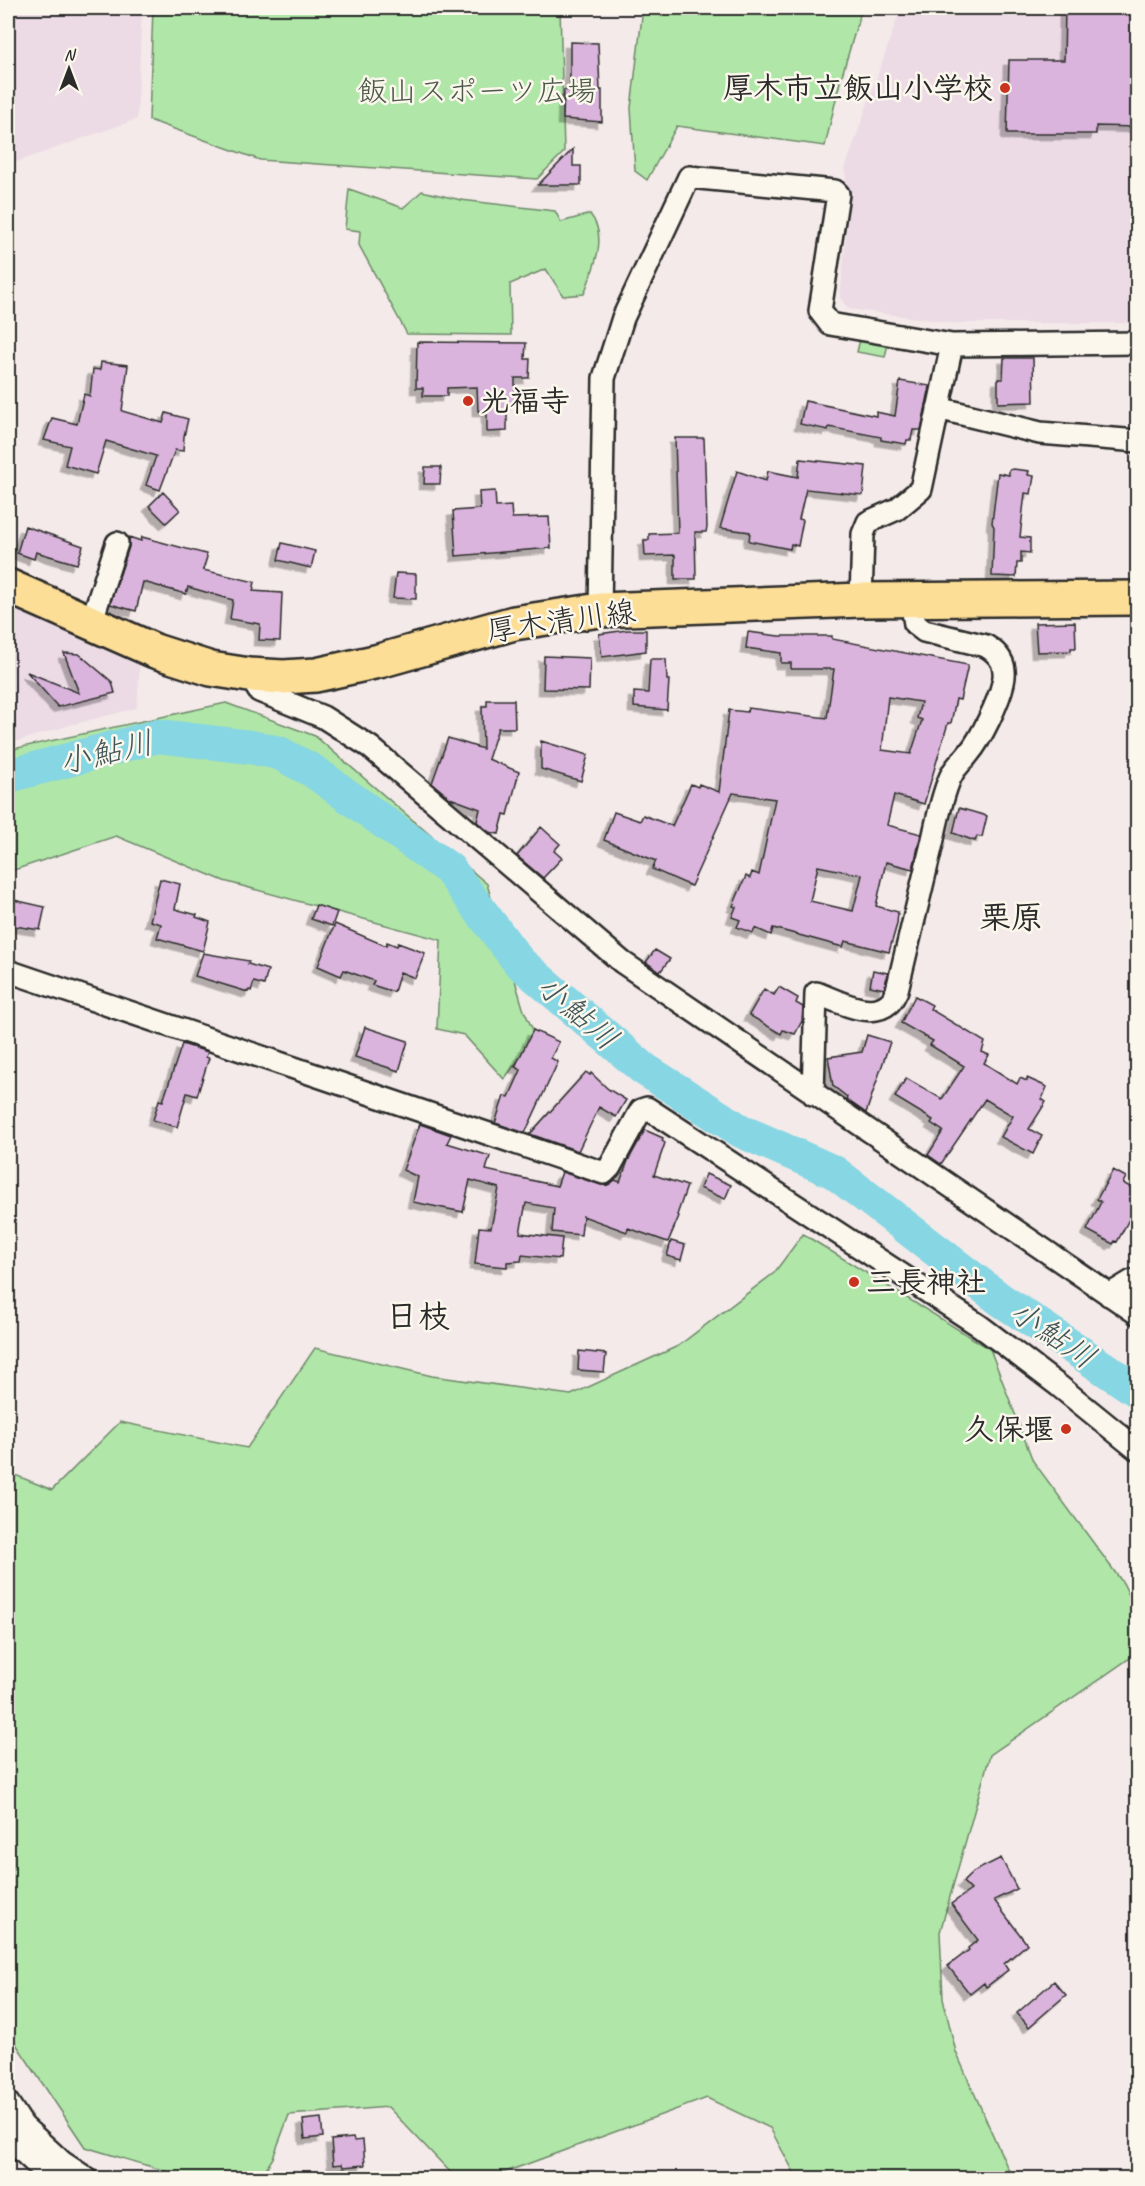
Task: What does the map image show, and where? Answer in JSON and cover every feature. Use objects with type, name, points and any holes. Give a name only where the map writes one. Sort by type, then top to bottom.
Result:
[{"type":"main road","name":"厚木清川線","points":[[8,586],[155,651],[211,669],[249,675],[284,677],[316,675],[379,661],[514,623],[600,610],[861,600],[1137,598]]},
{"type":"street","points":[[600,610],[604,378],[623,318],[689,177],[835,191],[838,194],[820,311],[830,324],[952,345],[1137,344]]},
{"type":"street","points":[[861,600],[863,534],[868,522],[897,509],[921,489],[952,345]]},
{"type":"street","points":[[938,408],[1040,433],[1137,441]]},
{"type":"street","points":[[91,623],[117,543]]},
{"type":"street","points":[[813,1094],[816,993],[860,1009],[877,1009],[891,1002],[897,990],[940,809],[950,778],[960,760],[968,755],[981,736],[1003,685],[1005,668],[1001,659],[986,646],[924,631],[915,624],[911,600]]},
{"type":"street","points":[[249,675],[259,691],[323,717],[370,747],[622,962],[1137,1314]]},
{"type":"street","points":[[8,971],[604,1173],[610,1167],[641,1110],[647,1108],[980,1326],[1059,1386],[1137,1450]]},
{"type":"street","points":[[1109,1295],[1132,1281],[1137,1282]]},
{"type":"street","points":[[8,2103],[23,2126],[62,2162],[86,2178]]},
{"type":"street","points":[[23,2126],[15,2134],[19,2148],[51,2178]]},
{"type":"shaded area","points":[[8,8],[142,8],[137,119],[8,165]]},
{"type":"shaded area","name":"厚木市立飯山小学校","points":[[901,8],[1137,8],[1137,323],[955,323],[849,309],[840,298],[849,207],[845,169]]},
{"type":"shaded area","points":[[8,600],[140,657],[137,708],[8,744]]},
{"type":"green space","name":"飯山スポーツ広場","points":[[153,8],[560,8],[564,152],[537,179],[260,160],[149,120]]},
{"type":"green space","points":[[643,8],[862,8],[840,82],[825,146],[677,126],[647,180],[635,171],[631,108]]},
{"type":"green space","points":[[349,189],[403,208],[422,191],[461,200],[555,211],[561,222],[590,214],[596,223],[599,243],[595,264],[584,294],[563,296],[546,269],[510,284],[511,335],[407,334],[359,245],[360,231],[345,229]]},
{"type":"green space","points":[[860,339],[888,344],[885,357],[857,352]]},
{"type":"green space","points":[[226,703],[315,736],[487,884],[523,1008],[536,1037],[504,1079],[464,1035],[437,1029],[441,940],[224,881],[116,836],[8,872],[8,750]]},
{"type":"green space","points":[[803,1234],[990,1349],[1033,1461],[1123,1583],[1137,1611],[1137,1653],[990,1755],[940,1932],[943,1999],[956,2052],[1012,2178],[797,2178],[770,2128],[707,2098],[489,2178],[456,2178],[388,2107],[289,2115],[273,2158],[260,2178],[189,2178],[85,2147],[8,2032],[8,1472],[52,1490],[120,1422],[247,1448],[315,1348],[432,1376],[571,1395],[678,1346],[774,1273]]},
{"type":"building","points":[[1065,8],[1137,8],[1137,28],[1133,28],[1132,67],[1137,67],[1137,127],[1096,126],[1096,134],[1007,134],[1009,60],[1064,60]]},
{"type":"building","points":[[570,42],[598,43],[602,122],[563,119],[564,90],[570,91]]},
{"type":"building","points":[[573,149],[573,166],[581,166],[581,185],[538,185]]},
{"type":"building","name":"光福寺","points":[[417,342],[526,343],[525,359],[530,359],[529,378],[515,378],[515,404],[507,404],[507,431],[487,432],[487,411],[478,411],[477,387],[447,388],[447,396],[423,396],[423,388],[416,388]]},
{"type":"building","points":[[1004,358],[1033,358],[1034,402],[998,403],[998,379],[1003,379]]},
{"type":"building","points":[[101,362],[128,365],[122,411],[163,423],[166,413],[188,419],[183,451],[175,450],[160,490],[146,485],[156,456],[106,441],[96,474],[65,465],[70,446],[44,440],[52,418],[77,424],[84,394],[90,396],[93,369],[100,370]]},
{"type":"building","points":[[900,381],[930,386],[921,430],[913,430],[911,440],[907,440],[906,444],[829,427],[828,430],[800,424],[805,401],[876,416],[876,412],[895,416]]},
{"type":"building","points":[[675,438],[704,438],[707,527],[706,532],[695,532],[696,579],[675,579],[675,555],[645,556],[644,540],[649,540],[649,534],[678,533]]},
{"type":"building","points":[[800,459],[866,466],[863,495],[806,489],[799,519],[803,520],[798,546],[791,544],[790,549],[749,541],[750,532],[720,528],[737,471],[766,481],[768,471],[798,477]]},
{"type":"building","points":[[425,467],[441,467],[440,484],[424,484]]},
{"type":"building","points":[[1009,470],[1029,471],[1028,475],[1034,476],[1031,494],[1025,493],[1020,537],[1030,538],[1030,553],[1021,552],[1021,563],[1017,563],[1016,577],[992,576],[994,527],[992,523],[998,473],[1009,475]]},
{"type":"building","points":[[495,491],[496,507],[511,506],[512,518],[549,517],[551,548],[456,556],[453,511],[480,509],[479,492]]},
{"type":"building","points":[[163,492],[180,510],[166,523],[149,506]]},
{"type":"building","points":[[25,526],[83,546],[77,564],[36,552],[34,559],[17,553]]},
{"type":"building","points":[[129,537],[141,541],[142,537],[206,554],[203,570],[255,582],[253,591],[282,593],[280,641],[259,640],[260,624],[230,619],[233,600],[188,587],[186,594],[143,582],[136,611],[110,604],[129,547]]},
{"type":"building","points":[[282,543],[315,551],[311,568],[278,560]]},
{"type":"building","points":[[396,573],[416,574],[416,599],[393,598]]},
{"type":"building","points":[[1075,622],[1076,648],[1071,648],[1071,651],[1037,652],[1035,623]]},
{"type":"building","points":[[646,630],[646,651],[602,657],[599,634]]},
{"type":"building","points":[[748,632],[779,636],[832,636],[832,639],[968,665],[960,700],[956,699],[951,723],[948,723],[924,804],[894,795],[887,825],[921,834],[913,869],[886,862],[876,906],[898,912],[889,952],[845,941],[843,947],[773,928],[771,935],[755,928],[753,933],[737,927],[740,920],[732,917],[736,907],[733,906],[746,876],[750,878],[752,872],[759,875],[775,799],[733,793],[691,886],[652,869],[656,861],[604,840],[614,812],[640,821],[643,815],[672,826],[691,784],[698,787],[699,784],[719,792],[729,710],[747,712],[748,708],[827,718],[834,669],[791,669],[791,663],[781,663],[781,653],[746,648]],"holes":[[[888,697],[921,702],[917,718],[922,720],[911,754],[882,750]],[[818,866],[862,875],[853,911],[810,901]]]},
{"type":"building","points":[[64,653],[79,654],[112,682],[115,693],[58,707],[27,672],[79,693]]},
{"type":"building","points":[[544,656],[590,658],[589,690],[543,689]]},
{"type":"building","points":[[650,659],[666,659],[667,680],[669,680],[667,710],[634,707],[634,692],[648,693]]},
{"type":"building","points":[[487,700],[514,700],[515,728],[498,728],[488,759],[519,772],[508,815],[504,814],[499,834],[489,832],[477,822],[480,809],[450,798],[432,783],[448,738],[483,749],[482,706],[487,706]]},
{"type":"building","points":[[541,741],[588,755],[581,781],[541,769]]},
{"type":"building","points":[[959,808],[987,816],[982,837],[977,836],[975,841],[953,833]]},
{"type":"building","points":[[541,827],[560,844],[554,851],[562,858],[543,878],[517,856]]},
{"type":"building","points":[[160,879],[180,884],[175,909],[197,915],[196,917],[210,922],[203,951],[157,938],[161,924],[150,921]]},
{"type":"building","points":[[10,901],[45,907],[40,930],[8,925]]},
{"type":"building","points":[[316,905],[337,912],[332,926],[311,919]]},
{"type":"building","points":[[335,924],[386,946],[387,942],[397,946],[398,943],[425,953],[415,978],[400,972],[394,992],[372,985],[374,981],[344,970],[341,976],[318,966]]},
{"type":"building","points":[[655,950],[670,959],[660,972],[646,962]]},
{"type":"building","points":[[203,953],[249,961],[248,964],[268,970],[264,985],[254,982],[251,991],[248,992],[195,976]]},
{"type":"building","points":[[873,970],[888,973],[884,989],[870,986]]},
{"type":"building","points":[[779,987],[798,998],[796,1003],[803,1007],[802,1021],[795,1034],[783,1030],[781,1034],[749,1015],[764,989],[774,995]]},
{"type":"building","points":[[915,996],[932,1005],[930,1009],[985,1042],[982,1052],[989,1055],[984,1063],[1017,1084],[1020,1078],[1027,1081],[1027,1078],[1047,1087],[1042,1099],[1046,1102],[1029,1129],[1042,1136],[1033,1154],[1001,1137],[1013,1116],[985,1099],[941,1164],[928,1155],[943,1131],[931,1123],[933,1120],[895,1097],[906,1078],[942,1099],[964,1066],[930,1045],[933,1041],[901,1023]]},
{"type":"building","points":[[365,1027],[408,1041],[399,1071],[355,1057]]},
{"type":"building","points":[[533,1030],[559,1042],[551,1058],[558,1062],[525,1133],[495,1123],[504,1096],[509,1097],[521,1070],[515,1067]]},
{"type":"building","points":[[867,1035],[890,1042],[866,1113],[846,1099],[847,1097],[833,1086],[828,1057],[862,1052]]},
{"type":"building","points":[[182,1044],[208,1052],[206,1057],[209,1058],[197,1096],[187,1093],[177,1127],[153,1120],[159,1100],[163,1101]]},
{"type":"building","points":[[586,1072],[590,1075],[591,1073],[608,1089],[626,1100],[616,1117],[599,1107],[578,1151],[530,1134]]},
{"type":"building","points":[[420,1124],[451,1135],[447,1143],[490,1156],[486,1170],[557,1186],[562,1172],[601,1185],[607,1185],[615,1180],[620,1182],[628,1161],[645,1130],[663,1138],[662,1141],[665,1143],[654,1175],[687,1186],[677,1215],[679,1216],[668,1242],[628,1228],[627,1232],[583,1216],[581,1235],[552,1232],[554,1208],[526,1203],[520,1233],[562,1238],[560,1259],[522,1255],[521,1261],[507,1262],[507,1267],[475,1264],[479,1227],[491,1228],[499,1188],[470,1180],[463,1212],[413,1202],[418,1177],[403,1170]]},
{"type":"building","points":[[1113,1170],[1126,1177],[1123,1183],[1137,1191],[1137,1204],[1117,1242],[1113,1244],[1087,1230],[1101,1202],[1097,1199]]},
{"type":"building","points":[[706,1174],[731,1185],[725,1199],[700,1188]]},
{"type":"building","points":[[671,1241],[685,1245],[681,1260],[667,1256]]},
{"type":"building","points":[[579,1351],[606,1354],[604,1372],[578,1370]]},
{"type":"building","points":[[1001,1858],[1017,1889],[994,1900],[1027,1944],[1004,1964],[1008,1970],[986,1987],[984,1983],[970,1994],[948,1966],[978,1940],[951,1904],[971,1890],[963,1882],[973,1872]]},
{"type":"building","points":[[1054,1981],[1066,1995],[1029,2027],[1017,2013]]},
{"type":"building","points":[[321,2118],[323,2137],[305,2139],[303,2120]]},
{"type":"building","points":[[353,2138],[354,2141],[363,2140],[365,2165],[343,2167],[342,2164],[333,2165],[331,2140]]},
{"type":"waterway","name":"小鮎川","points":[[8,776],[158,736],[250,747],[279,753],[313,771],[449,869],[519,962],[644,1069],[741,1131],[834,1172],[1001,1300],[1138,1391]]},
{"type":"place","name":"厚木市立飯山小学校","points":[[1005,88]]},
{"type":"place","name":"光福寺","points":[[468,401]]},
{"type":"place","name":"三長神社","points":[[854,1282]]},
{"type":"place","name":"久保堰","points":[[1066,1429]]},
{"type":"district","name":"栗原","points":[[1011,917]]},
{"type":"district","name":"日枝","points":[[418,1316]]}]
